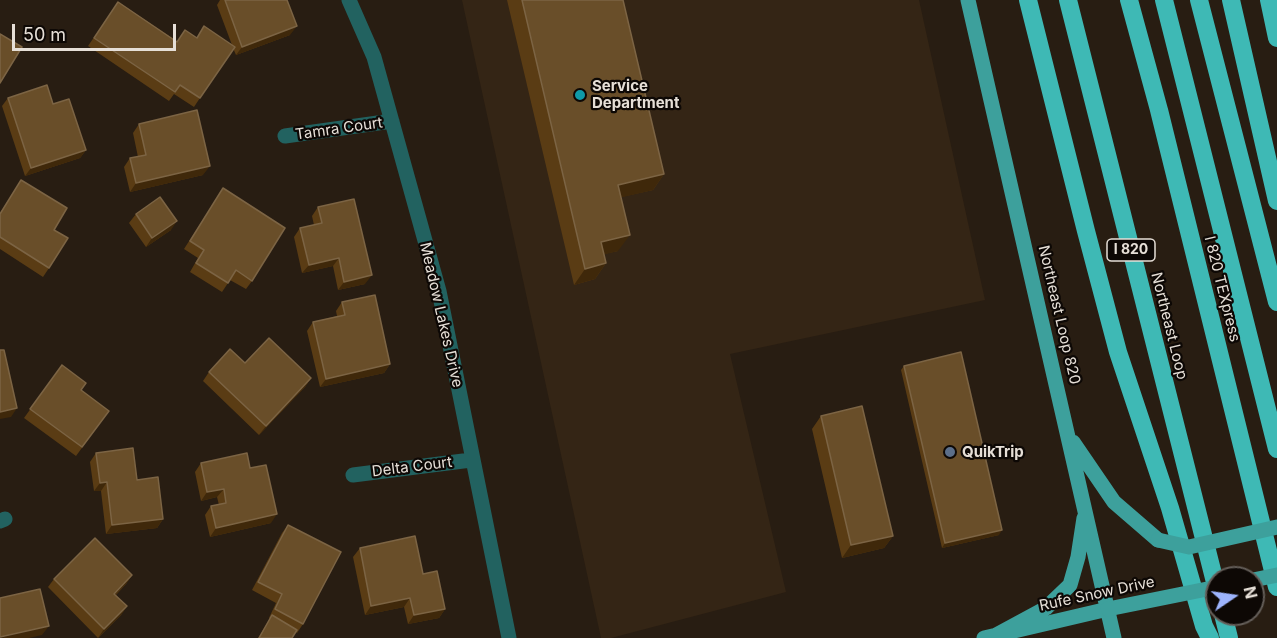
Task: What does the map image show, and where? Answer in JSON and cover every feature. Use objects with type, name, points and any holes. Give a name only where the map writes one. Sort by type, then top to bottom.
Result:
[{"type":"highway","points":[[1028,0],[1118,352],[1170,508],[1204,627],[1210,638]]},
{"type":"highway","name":"Northeast Loop","points":[[1068,0],[1211,566]]},
{"type":"highway","name":"I 820 TEXpress","points":[[1129,0],[1159,110],[1277,587]]},
{"type":"highway","name":"I 820 TEXpress","points":[[1164,0],[1277,449]]},
{"type":"highway","points":[[1199,0],[1277,302]]},
{"type":"highway","points":[[1231,0],[1277,201]]},
{"type":"highway","points":[[1269,0],[1277,38]]},
{"type":"main road","name":"Northeast Loop 820","points":[[968,0],[1114,638]]},
{"type":"main road","points":[[1068,434],[1114,502],[1158,540],[1189,547],[1277,527]]},
{"type":"main road","points":[[990,637],[1046,608],[1070,585],[1078,557],[1085,510]]},
{"type":"main road","name":"Rufe Snow Drive","points":[[990,637],[1108,609],[1205,591]]},
{"type":"street","name":"Meadow Lakes Drive","points":[[349,0],[374,57],[439,291],[471,460],[509,638]]},
{"type":"street","name":"Tamra Court","points":[[285,136],[392,121]]},
{"type":"street","name":"Delta Court","points":[[353,475],[471,460]]},
{"type":"shaded area","points":[[462,0],[919,0],[985,300],[730,354],[786,592],[611,638],[601,638]]},
{"type":"building","points":[[225,0],[287,0],[297,26],[242,47]]},
{"type":"building","name":"Service Department","points":[[522,0],[623,0],[664,174],[618,185],[630,235],[601,242],[606,263],[585,269]]},
{"type":"building","points":[[118,2],[177,42],[185,30],[197,38],[204,26],[235,47],[200,98],[180,85],[175,92],[94,38]]},
{"type":"building","points":[[0,34],[22,47],[0,83]]},
{"type":"building","points":[[47,85],[53,104],[69,99],[86,150],[31,168],[8,98]]},
{"type":"building","points":[[197,110],[210,166],[136,183],[130,158],[146,155],[139,124]]},
{"type":"building","points":[[21,180],[67,208],[54,230],[68,238],[49,268],[0,237],[0,214]]},
{"type":"building","points":[[223,188],[285,228],[252,281],[236,270],[228,283],[196,263],[204,250],[190,241]]},
{"type":"building","points":[[160,197],[177,221],[152,238],[136,214]]},
{"type":"building","points":[[354,199],[372,275],[344,282],[339,258],[309,265],[300,228],[322,223],[318,207]]},
{"type":"building","points":[[375,295],[390,364],[326,379],[313,322],[345,315],[342,302]]},
{"type":"building","points":[[269,338],[311,378],[266,426],[209,372],[230,349],[245,363]]},
{"type":"building","points":[[0,350],[4,350],[17,408],[0,412]]},
{"type":"building","name":"QuikTrip","points":[[961,352],[1002,530],[945,543],[904,366]]},
{"type":"building","points":[[62,365],[86,383],[81,390],[109,411],[82,447],[30,409]]},
{"type":"building","points":[[862,406],[893,536],[851,545],[821,416]]},
{"type":"building","points":[[133,448],[137,480],[158,477],[163,519],[112,525],[107,482],[100,483],[96,453]]},
{"type":"building","points":[[247,453],[250,468],[266,465],[277,514],[216,528],[211,506],[226,503],[224,489],[207,492],[201,463]]},
{"type":"building","points":[[288,525],[341,552],[303,624],[275,609],[282,594],[258,582]]},
{"type":"building","points":[[415,536],[423,574],[437,571],[445,609],[414,615],[410,598],[371,606],[360,548]]},
{"type":"building","points":[[95,538],[132,575],[114,594],[127,606],[104,629],[54,579]]},
{"type":"building","points":[[40,589],[49,626],[0,637],[0,598]]},
{"type":"building","points":[[272,615],[297,630],[292,638],[259,638]]},
{"type":"place","name":"Service Department","points":[[580,95]]},
{"type":"place","name":"QuikTrip","points":[[950,452]]}]
